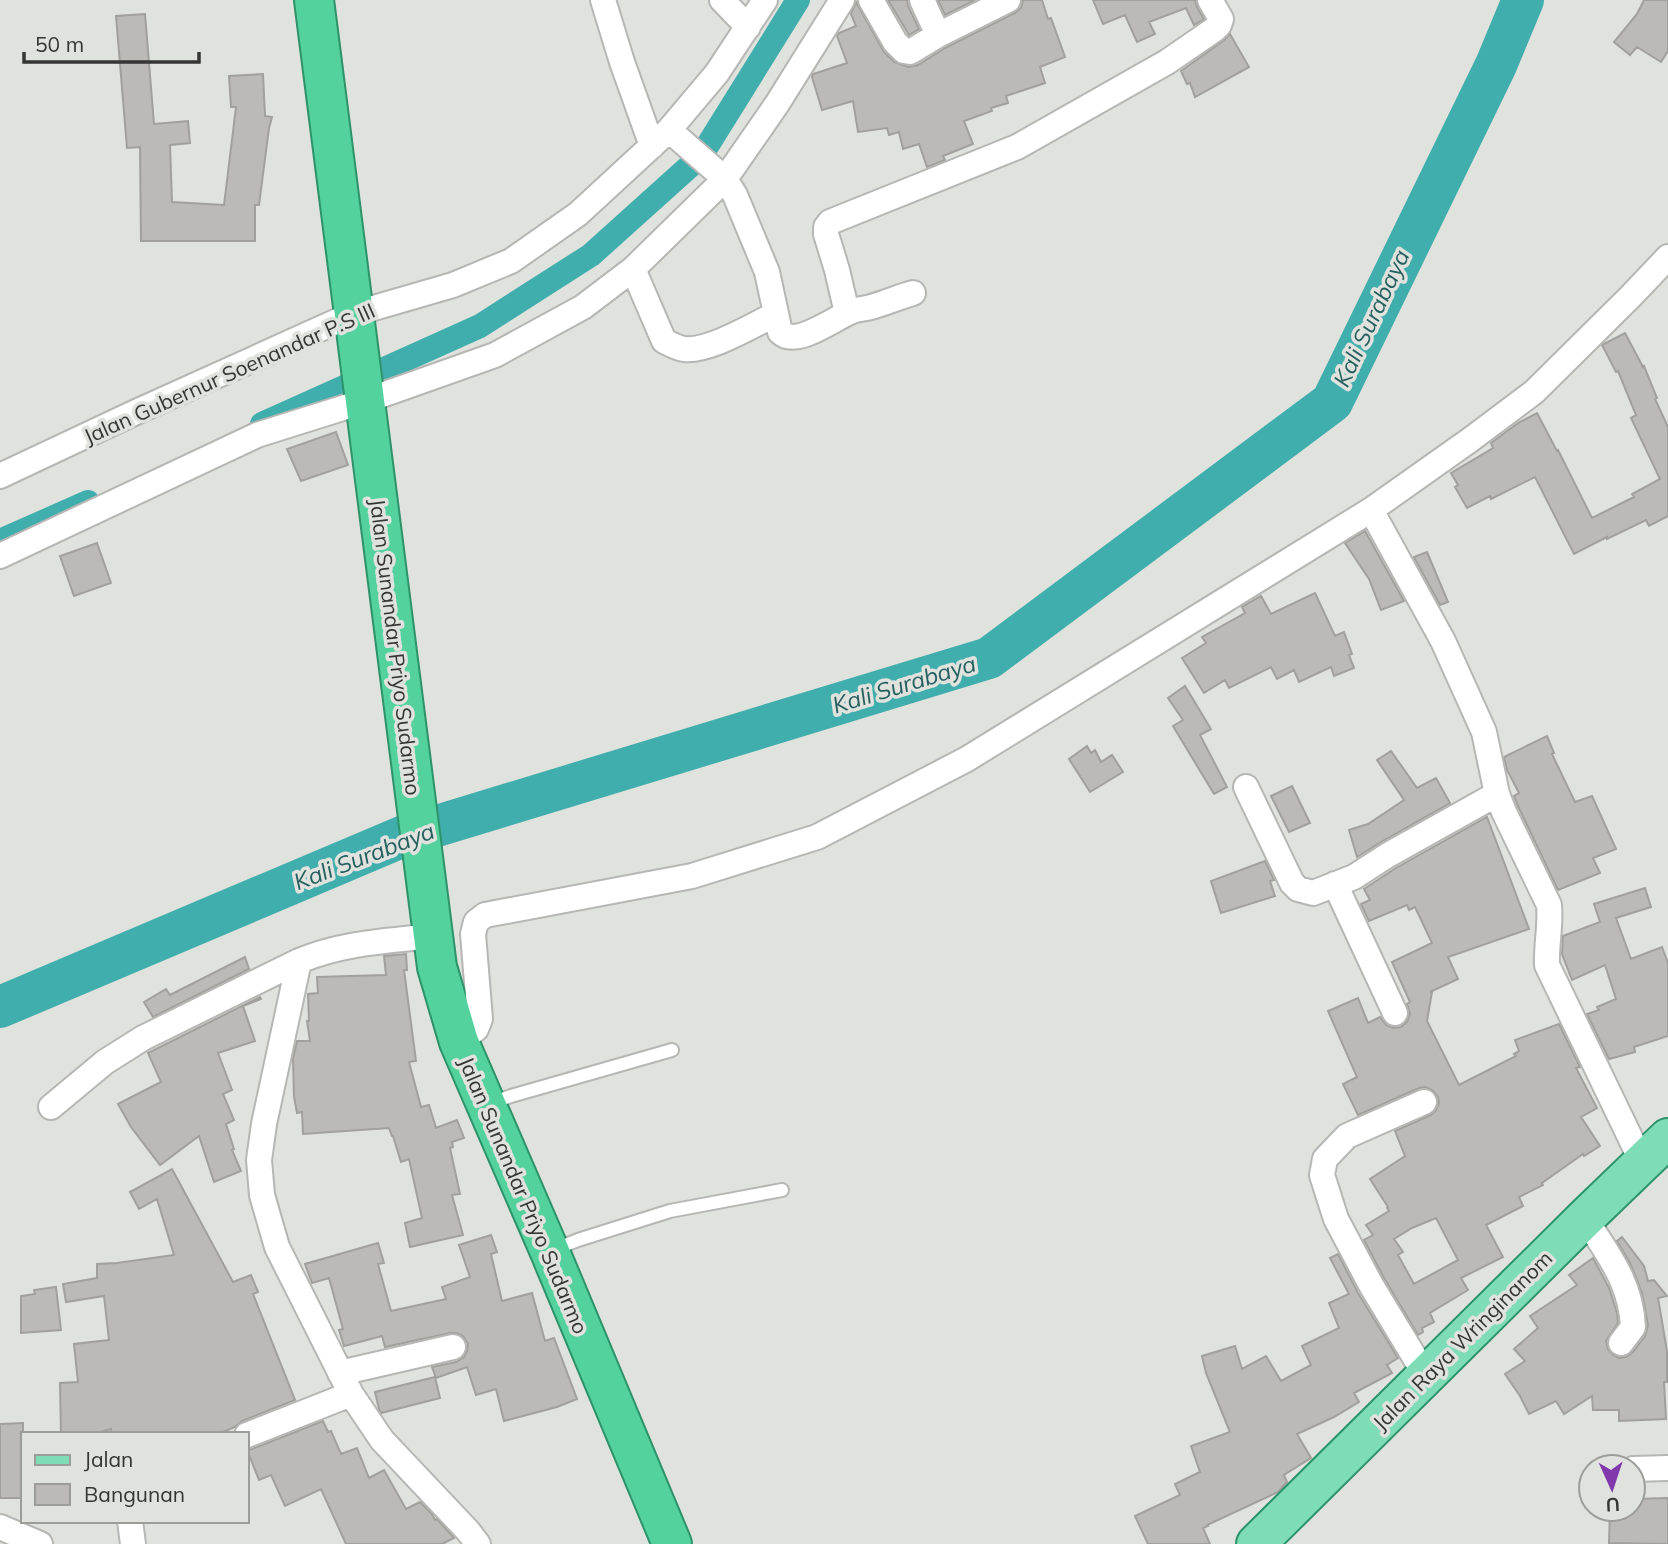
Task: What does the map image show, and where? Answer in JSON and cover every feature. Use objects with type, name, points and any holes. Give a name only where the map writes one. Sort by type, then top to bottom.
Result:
[{"type":"highway","name":"Jalan Sunandar Priyo Sudarmo","points":[[314,0],[437,967],[459,1042],[672,1544]]},
{"type":"main road","name":"Jalan Raya Wringinanom","points":[[1256,1544],[1655,1150]]},
{"type":"street","points":[[603,0],[622,62],[669,140],[721,176],[735,195],[767,272],[780,332],[792,337],[811,332],[847,313],[913,292]]},
{"type":"street","points":[[722,0],[748,27]]},
{"type":"street","name":"Jalan Gubernur Soenandar P.S III","points":[[0,477],[136,412],[511,261],[579,214],[669,140],[718,73],[765,0]]},
{"type":"street","points":[[0,556],[257,435],[364,395],[495,355],[583,307],[633,269],[721,176],[777,104],[842,0]]},
{"type":"street","points":[[871,0],[895,41],[904,51],[910,52],[1008,0]]},
{"type":"street","points":[[922,0],[938,35]]},
{"type":"street","points":[[847,313],[826,234],[826,227],[830,222],[1017,147],[1167,62],[1219,24],[1221,19],[1210,0]]},
{"type":"street","points":[[459,1042],[476,1029],[480,1019],[473,934],[476,922],[485,915],[692,877],[817,837],[967,760],[1371,510],[1470,440],[1534,392],[1668,257]]},
{"type":"street","points":[[633,269],[664,341],[674,346],[685,349],[708,346],[776,314]]},
{"type":"street","points":[[1371,510],[1443,641],[1484,732],[1497,794],[1549,905],[1551,921],[1546,950],[1547,965],[1655,1150]]},
{"type":"street","points":[[1246,786],[1292,883],[1298,889],[1313,893],[1354,877],[1497,794]]},
{"type":"street","points":[[1335,884],[1395,1013]]},
{"type":"street","points":[[51,1107],[105,1062],[143,1038],[299,961],[322,951],[431,928]]},
{"type":"street","points":[[299,961],[264,1124],[259,1160],[262,1195],[277,1247],[346,1384],[382,1440],[466,1540]]},
{"type":"street","points":[[1424,1102],[1347,1136],[1325,1159],[1322,1175],[1336,1219],[1426,1376]]},
{"type":"street","points":[[1585,1218],[1622,1276],[1632,1309],[1633,1327],[1621,1343]]},
{"type":"street","points":[[248,1434],[346,1384],[453,1347]]},
{"type":"street","points":[[1647,1469],[1668,1468]]},
{"type":"street","points":[[130,1523],[133,1544]]},
{"type":"street","points":[[0,1527],[40,1544]]},
{"type":"lane","points":[[487,1104],[672,1050]]},
{"type":"lane","points":[[550,1252],[578,1240],[670,1211],[782,1190]]},
{"type":"building","points":[[888,0],[907,0],[919,29],[909,35]]},
{"type":"building","points":[[938,0],[975,0],[945,15]]},
{"type":"building","points":[[1023,0],[1042,0],[1065,57],[1040,67],[1045,83],[1006,96],[1008,103],[964,121],[973,144],[943,156],[945,160],[927,167],[919,144],[903,149],[899,132],[889,135],[887,128],[858,132],[853,101],[822,110],[812,77],[813,74],[847,63],[837,36],[856,26],[851,14],[856,2],[884,52],[894,62],[908,67],[918,65],[945,48],[1015,13],[1021,8]]},
{"type":"building","points":[[1093,0],[1195,0],[1204,19],[1194,25],[1186,8],[1149,22],[1155,34],[1137,42],[1125,15],[1103,24]]},
{"type":"building","points":[[1644,0],[1668,0],[1668,51],[1661,62],[1637,47],[1630,55],[1614,42],[1637,14]]},
{"type":"building","points":[[145,14],[154,124],[188,121],[190,143],[170,145],[172,202],[224,205],[236,107],[231,107],[229,76],[263,74],[265,116],[272,117],[259,205],[255,205],[255,241],[141,241],[140,147],[127,148],[116,16]]},
{"type":"building","points":[[1230,34],[1249,67],[1195,97],[1190,83],[1187,84],[1181,71]]},
{"type":"building","points":[[1625,333],[1644,366],[1668,427],[1668,516],[1649,526],[1646,520],[1574,554],[1535,477],[1467,508],[1455,487],[1458,485],[1451,473],[1493,448],[1491,443],[1537,413],[1592,518],[1634,497],[1632,494],[1660,479],[1631,418],[1636,415],[1618,371],[1616,372],[1602,345]]},
{"type":"building","points":[[336,432],[348,465],[301,481],[287,449]]},
{"type":"building","points":[[1365,531],[1404,601],[1381,610],[1369,579],[1345,543]]},
{"type":"building","points":[[97,543],[111,583],[74,596],[60,556]]},
{"type":"building","points":[[1427,552],[1448,602],[1440,605],[1414,557]]},
{"type":"building","points":[[1315,593],[1335,636],[1344,632],[1354,668],[1334,676],[1331,667],[1299,682],[1294,670],[1277,679],[1271,667],[1229,688],[1225,680],[1204,693],[1182,658],[1206,643],[1202,637],[1245,613],[1242,607],[1261,596],[1271,614]]},
{"type":"building","points":[[1185,686],[1211,729],[1200,735],[1227,787],[1214,794],[1173,726],[1183,720],[1168,698]]},
{"type":"building","points":[[1547,736],[1554,753],[1552,754],[1575,802],[1592,796],[1616,849],[1593,858],[1600,873],[1558,890],[1518,806],[1514,796],[1519,793],[1507,770],[1504,757]]},
{"type":"building","points":[[1087,746],[1091,753],[1095,750],[1101,762],[1112,755],[1123,772],[1090,792],[1069,759]]},
{"type":"building","points":[[1391,751],[1417,788],[1436,778],[1450,803],[1357,857],[1349,830],[1368,824],[1404,800],[1377,760]]},
{"type":"building","points":[[1292,786],[1310,823],[1289,832],[1271,796]]},
{"type":"building","points":[[1487,817],[1529,929],[1448,957],[1458,979],[1430,992],[1427,1021],[1459,1085],[1516,1056],[1514,1054],[1519,1051],[1515,1040],[1559,1024],[1580,1067],[1576,1068],[1597,1108],[1581,1117],[1600,1146],[1584,1156],[1583,1154],[1542,1183],[1543,1185],[1519,1197],[1523,1206],[1486,1225],[1503,1257],[1461,1278],[1468,1290],[1430,1313],[1434,1322],[1422,1328],[1423,1332],[1418,1335],[1364,1240],[1373,1235],[1366,1225],[1389,1211],[1370,1179],[1405,1156],[1395,1131],[1431,1115],[1439,1103],[1438,1097],[1432,1090],[1419,1088],[1358,1115],[1343,1084],[1357,1077],[1328,1011],[1358,998],[1368,1023],[1380,1017],[1386,1025],[1393,1028],[1401,1027],[1407,1022],[1410,1014],[1407,1004],[1410,1002],[1392,962],[1432,943],[1415,907],[1409,910],[1407,905],[1369,921],[1361,904],[1370,900],[1364,889]],"holes":[[[1436,1218],[1458,1260],[1414,1284],[1398,1255],[1403,1252],[1394,1239]]]},
{"type":"building","points":[[1265,861],[1274,880],[1270,881],[1275,896],[1221,913],[1211,881]]},
{"type":"building","points":[[1645,888],[1651,907],[1616,918],[1631,959],[1662,947],[1668,963],[1668,1036],[1634,1047],[1635,1052],[1609,1059],[1587,1014],[1616,999],[1605,965],[1572,980],[1562,954],[1563,936],[1600,922],[1594,904]]},
{"type":"building","points":[[406,954],[407,970],[404,970],[416,1061],[409,1062],[421,1107],[429,1105],[436,1128],[457,1120],[464,1138],[452,1142],[453,1147],[450,1148],[460,1194],[452,1195],[463,1235],[410,1247],[405,1223],[422,1218],[409,1159],[401,1162],[389,1128],[303,1134],[302,1112],[297,1113],[294,1097],[293,1059],[297,1041],[310,1041],[307,1021],[308,994],[318,993],[317,977],[386,975],[384,956]]},
{"type":"building","points":[[245,957],[249,969],[153,1017],[144,1002],[166,989],[170,995]]},
{"type":"building","points":[[260,997],[261,999],[243,1006],[255,1041],[218,1053],[232,1090],[223,1094],[234,1120],[226,1124],[234,1149],[232,1150],[241,1171],[214,1182],[199,1136],[160,1165],[131,1127],[118,1104],[161,1082],[148,1053]]},
{"type":"building","points":[[172,1169],[233,1282],[251,1275],[258,1292],[253,1294],[295,1400],[242,1421],[223,1432],[112,1432],[111,1429],[100,1432],[61,1432],[60,1383],[78,1382],[74,1344],[109,1340],[104,1296],[66,1302],[63,1284],[97,1278],[97,1264],[174,1255],[157,1199],[139,1209],[130,1192]]},
{"type":"building","points":[[491,1235],[497,1252],[491,1254],[502,1301],[532,1293],[545,1341],[554,1338],[577,1399],[504,1421],[496,1389],[476,1395],[467,1367],[436,1378],[432,1367],[456,1362],[464,1357],[468,1344],[463,1336],[450,1333],[385,1347],[382,1336],[344,1346],[339,1330],[343,1329],[329,1278],[312,1283],[305,1264],[378,1243],[384,1263],[378,1264],[391,1311],[446,1299],[442,1287],[470,1277],[459,1245]]},
{"type":"building","points":[[1622,1237],[1644,1266],[1648,1281],[1654,1280],[1667,1296],[1658,1298],[1667,1351],[1667,1382],[1664,1382],[1666,1419],[1619,1421],[1619,1410],[1593,1410],[1592,1396],[1564,1414],[1556,1401],[1529,1414],[1505,1374],[1525,1361],[1514,1349],[1538,1328],[1530,1316],[1577,1285],[1569,1275],[1593,1258],[1609,1288],[1617,1313],[1618,1323],[1606,1341],[1608,1349],[1619,1358],[1626,1357],[1645,1336],[1648,1325],[1642,1293],[1630,1263],[1617,1241]]},
{"type":"building","points":[[1338,1254],[1358,1293],[1398,1358],[1387,1365],[1392,1373],[1354,1393],[1359,1402],[1297,1434],[1311,1458],[1284,1475],[1287,1482],[1278,1492],[1203,1528],[1210,1544],[1148,1544],[1135,1516],[1180,1495],[1175,1484],[1200,1472],[1191,1446],[1230,1432],[1206,1373],[1202,1356],[1235,1346],[1242,1369],[1266,1356],[1281,1381],[1311,1365],[1302,1346],[1339,1328],[1329,1303],[1349,1294],[1330,1258]]},
{"type":"building","points":[[56,1287],[61,1330],[21,1333],[21,1296],[35,1294],[34,1290]]},
{"type":"building","points":[[435,1377],[440,1398],[381,1413],[375,1392]]},
{"type":"building","points":[[323,1421],[328,1432],[331,1431],[341,1454],[357,1448],[369,1478],[384,1470],[406,1509],[420,1502],[454,1538],[442,1544],[346,1544],[321,1489],[285,1506],[271,1475],[259,1480],[248,1452]]},
{"type":"building","points":[[23,1423],[21,1498],[0,1498],[0,1424]]},
{"type":"building","points":[[1668,1498],[1668,1544],[1609,1543],[1610,1523],[1647,1523],[1647,1499]]},
{"type":"waterway","points":[[262,424],[480,326],[591,255],[701,156],[798,0]]},
{"type":"waterway","name":"Kali Surabaya","points":[[0,1007],[404,836],[989,658],[1332,402],[1496,65],[1523,0]]},
{"type":"waterway","points":[[0,541],[88,502]]}]
